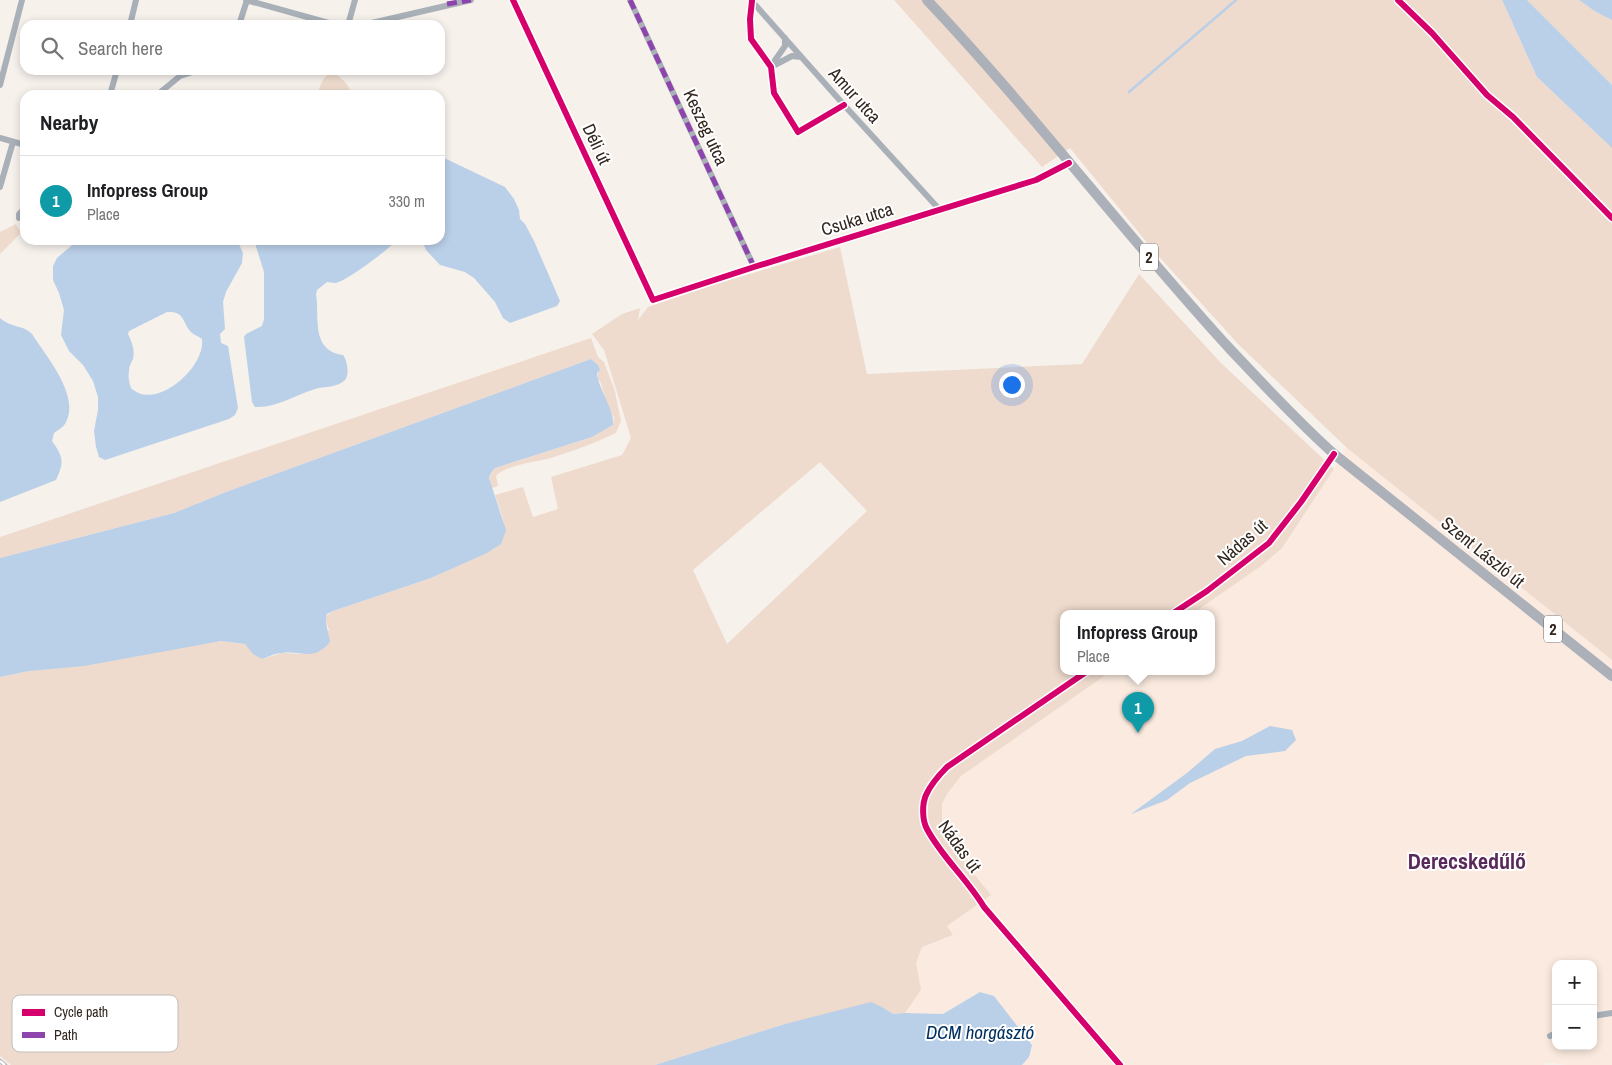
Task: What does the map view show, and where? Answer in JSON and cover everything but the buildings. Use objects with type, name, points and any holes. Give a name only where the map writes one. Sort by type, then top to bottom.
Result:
[{"type":"main road","name":"2","points":[[927,0],[1016,99],[1191,307],[1280,403],[1334,454]]},
{"type":"main road","name":"Szent László út","points":[[1334,454],[1612,676]]},
{"type":"street","points":[[0,85],[22,0]]},
{"type":"street","points":[[131,20],[136,0]]},
{"type":"street","points":[[240,20],[246,0],[318,20]]},
{"type":"street","points":[[349,20],[355,0]]},
{"type":"street","points":[[381,20],[446,2],[471,0]]},
{"type":"street","name":"Déli út","points":[[513,0],[653,300]]},
{"type":"street","name":"Keszeg utca","points":[[630,0],[754,267]]},
{"type":"street","points":[[752,1],[750,19],[751,39],[771,67],[774,93],[798,132],[844,105]]},
{"type":"street","name":"Amur utca","points":[[752,1],[939,210]]},
{"type":"street","points":[[771,67],[784,46],[784,38]]},
{"type":"street","points":[[771,67],[792,56],[801,58]]},
{"type":"street","points":[[111,90],[116,75]]},
{"type":"street","points":[[163,90],[183,75]]},
{"type":"street","points":[[0,138],[20,144]]},
{"type":"street","points":[[0,187],[13,142]]},
{"type":"street","name":"Csuka utca","points":[[653,300],[1036,180],[1069,163]]},
{"type":"street","points":[[18,218],[20,213]]},
{"type":"street","name":"Nádas út","points":[[1178,610],[1270,543],[1334,454]]},
{"type":"street","name":"Nádas út","points":[[1082,675],[947,767],[934,781],[926,796],[923,811],[926,827],[976,892],[984,907],[1120,1065]]},
{"type":"street","points":[[1597,1015],[1612,1013]]},
{"type":"shaded area","points":[[894,0],[1502,0],[1537,77],[1612,148],[1612,660],[1347,448],[1239,345],[1153,250],[1070,148],[1042,167]]},
{"type":"shaded area","points":[[1527,0],[1579,0],[1612,20],[1612,85]]},
{"type":"shaded area","points":[[337,75],[350,90],[319,90],[322,81],[327,76]]},
{"type":"shaded area","points":[[16,224],[20,231],[20,234],[0,254],[0,232]]},
{"type":"shaded area","points":[[840,247],[867,374],[1082,364],[1139,274],[1221,363],[1334,469],[1282,548],[1261,566],[1198,610],[1060,610],[1060,675],[1106,675],[961,776],[947,794],[942,804],[942,822],[948,842],[991,895],[947,926],[953,935],[922,947],[916,963],[921,990],[905,1013],[893,1014],[882,1007],[785,1024],[655,1065],[11,1065],[0,1056],[0,677],[221,641],[245,644],[262,659],[282,653],[303,654],[329,630],[325,617],[333,611],[431,578],[494,549],[500,543],[504,530],[495,495],[523,487],[533,517],[558,509],[551,477],[622,455],[631,438],[604,350],[592,334],[622,314],[640,308],[638,320],[648,307],[713,285]],"holes":[[[820,462],[867,511],[727,644],[693,570]]]},
{"type":"shaded area","points":[[591,338],[598,357],[604,362],[615,391],[621,421],[616,433],[559,455],[506,469],[496,476],[498,486],[492,488],[490,482],[490,475],[495,468],[592,437],[613,425],[614,418],[598,379],[598,365],[591,359],[226,492],[174,513],[0,558],[0,537]]},
{"type":"shaded area","points":[[1347,448],[1612,660],[1612,1065],[1567,1065],[1548,1062],[1543,1065],[1022,1065],[1029,1057],[1032,1045],[994,996],[980,992],[943,1014],[905,1013],[921,990],[916,963],[922,947],[953,935],[947,926],[991,895],[948,842],[942,822],[942,804],[947,794],[961,776],[1106,675],[1215,675],[1215,610],[1198,610],[1261,566],[1312,503]]},
{"type":"water","points":[[1502,0],[1527,0],[1612,85],[1612,148],[1537,77]]},
{"type":"water","points":[[1579,0],[1612,0],[1612,20],[1596,12]]},
{"type":"water","points":[[445,158],[505,187],[514,199],[519,210],[520,219],[525,224],[534,241],[560,301],[557,306],[510,323],[503,318],[495,302],[474,278],[465,272],[440,265],[426,250],[424,245],[445,245]]},
{"type":"water","points":[[72,245],[239,245],[243,253],[242,263],[226,292],[223,302],[225,329],[220,334],[221,343],[228,346],[238,408],[235,415],[229,419],[105,460],[99,457],[94,431],[98,410],[98,397],[93,381],[83,365],[69,351],[61,335],[64,310],[53,280],[53,266],[57,258]],"holes":[[[167,312],[177,313],[191,332],[202,339],[201,350],[196,362],[188,373],[166,390],[153,394],[141,394],[131,388],[129,382],[129,369],[134,352],[128,334],[129,331]]]},
{"type":"water","points":[[256,245],[391,245],[348,277],[335,283],[327,282],[317,290],[318,322],[321,340],[325,347],[343,355],[347,364],[347,377],[342,383],[315,389],[286,401],[263,407],[255,407],[252,402],[244,337],[246,334],[262,326],[264,319],[264,272]]},
{"type":"water","points":[[0,318],[32,334],[60,376],[69,400],[69,411],[65,424],[54,433],[52,441],[62,460],[56,480],[0,502]]},
{"type":"water","points":[[591,359],[598,365],[600,370],[597,373],[598,379],[613,419],[613,425],[592,437],[495,468],[489,478],[506,530],[501,544],[487,553],[431,578],[327,614],[326,623],[330,642],[318,652],[308,654],[279,653],[262,659],[253,654],[245,644],[221,641],[84,666],[29,671],[0,677],[0,558],[174,513],[226,492]]},
{"type":"water","points":[[1270,726],[1292,730],[1296,740],[1285,751],[1246,756],[1190,783],[1167,800],[1131,814],[1187,773],[1215,749],[1242,741]]},
{"type":"water","name":"DCM horgásztó","points":[[980,992],[994,996],[1032,1045],[1029,1057],[1022,1065],[655,1065],[785,1024],[871,1002],[893,1014],[943,1014]]},
{"type":"waterway","points":[[1129,92],[1236,0]]},
{"type":"railway","points":[[0,1061],[5,1065]]},
{"type":"marked path","points":[[447,4],[471,0]]},
{"type":"marked path","points":[[630,0],[754,267]]},
{"type":"cycle path","points":[[513,0],[653,300],[1036,180],[1069,163]]},
{"type":"cycle path","points":[[1398,0],[1432,33],[1487,95],[1513,117],[1612,218]]},
{"type":"cycle path","points":[[752,1],[750,19],[751,39],[771,67],[774,93],[798,132],[844,105]]},
{"type":"cycle path","points":[[1178,610],[1207,591],[1269,543],[1301,502],[1334,454]]},
{"type":"cycle path","points":[[1082,675],[947,767],[935,780],[926,795],[923,817],[933,839],[984,907],[1120,1065]]},
{"type":"place","name":"Infopress Group","points":[[1138,733]]},
{"type":"district","name":"Derecskedűlő","points":[[1467,861]]}]
